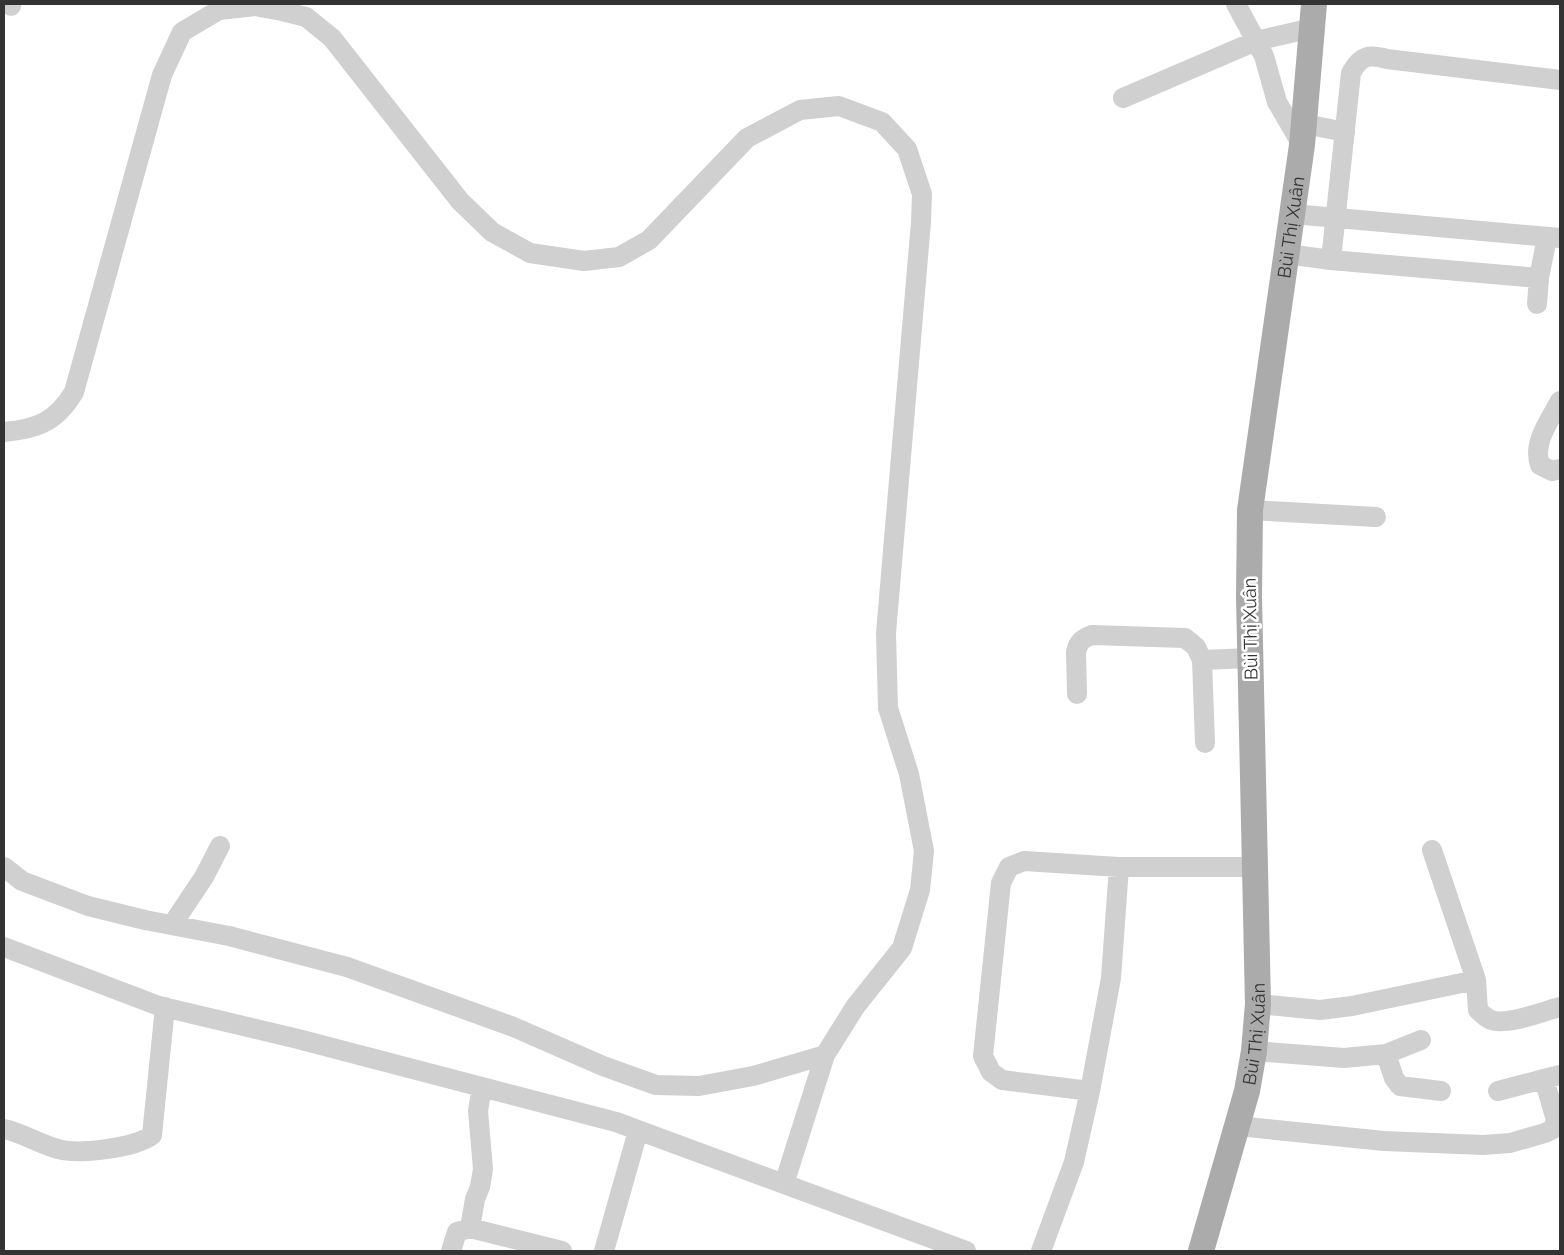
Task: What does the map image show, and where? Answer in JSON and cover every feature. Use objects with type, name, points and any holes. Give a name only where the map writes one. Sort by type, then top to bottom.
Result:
[{"type":"main road","name":"Bùi Thị Xuân","points":[[1201,1251],[1247,1090],[1254,1051],[1258,1004],[1250,510],[1304,135],[1313,16]]},
{"type":"street","points":[[1236,4],[1264,56],[1276,102],[1304,135],[1345,132]]},
{"type":"street","points":[[4,432],[31,428],[46,422],[67,404],[74,392],[162,75],[182,32],[218,10],[255,6],[306,17],[332,38],[460,201],[492,232],[530,253],[584,261],[619,257],[649,240],[747,138],[800,110],[839,106],[882,122],[907,150],[922,194],[921,232],[886,633],[888,708],[909,774],[924,851],[920,890],[902,948],[855,1007],[825,1054],[784,1184]]},
{"type":"street","points":[[1123,98],[1313,16]]},
{"type":"street","points":[[1331,260],[1351,73],[1356,64],[1368,56],[1560,80]]},
{"type":"street","points":[[1293,214],[1554,238],[1539,278],[1538,304]]},
{"type":"street","points":[[1287,254],[1331,260],[1539,278]]},
{"type":"street","points":[[1560,401],[1538,446],[1537,456],[1540,465],[1552,471],[1560,469]]},
{"type":"street","points":[[1250,510],[1376,516]]},
{"type":"street","points":[[1078,694],[1076,652],[1077,646],[1083,638],[1092,635],[1185,638],[1196,647],[1202,660],[1205,743]]},
{"type":"street","points":[[1202,660],[1251,658]]},
{"type":"street","points":[[172,925],[199,884],[220,846]]},
{"type":"street","points":[[1432,850],[1476,980],[1478,1010],[1491,1020],[1511,1020],[1560,1007]]},
{"type":"street","points":[[1090,1091],[1002,1080],[992,1072],[983,1056],[1001,883],[1009,867],[1024,861],[1119,867],[1255,867]]},
{"type":"street","points":[[4,867],[22,881],[88,906],[229,936],[347,966],[511,1026],[602,1066],[656,1085],[699,1086],[753,1076],[825,1054]]},
{"type":"street","points":[[1041,1251],[1074,1162],[1090,1091],[1111,978],[1119,867]]},
{"type":"street","points":[[4,948],[165,1007],[298,1039],[616,1122],[784,1184],[946,1248],[966,1251]]},
{"type":"street","points":[[1258,1004],[1320,1010],[1352,1006],[1476,980]]},
{"type":"street","points":[[4,1129],[59,1150],[96,1151],[133,1144],[152,1135],[165,1007]]},
{"type":"street","points":[[1254,1051],[1344,1058],[1386,1054],[1421,1040]]},
{"type":"street","points":[[1386,1054],[1394,1078],[1400,1086],[1441,1091]]},
{"type":"street","points":[[1237,1126],[1384,1141],[1483,1145],[1510,1143],[1546,1133],[1553,1129],[1556,1120],[1552,1077],[1498,1091]]},
{"type":"street","points":[[470,1228],[483,1169],[483,1151],[478,1111],[482,1087]]},
{"type":"street","points":[[604,1251],[638,1131]]},
{"type":"street","points":[[451,1251],[457,1232],[470,1228],[562,1251]]}]
